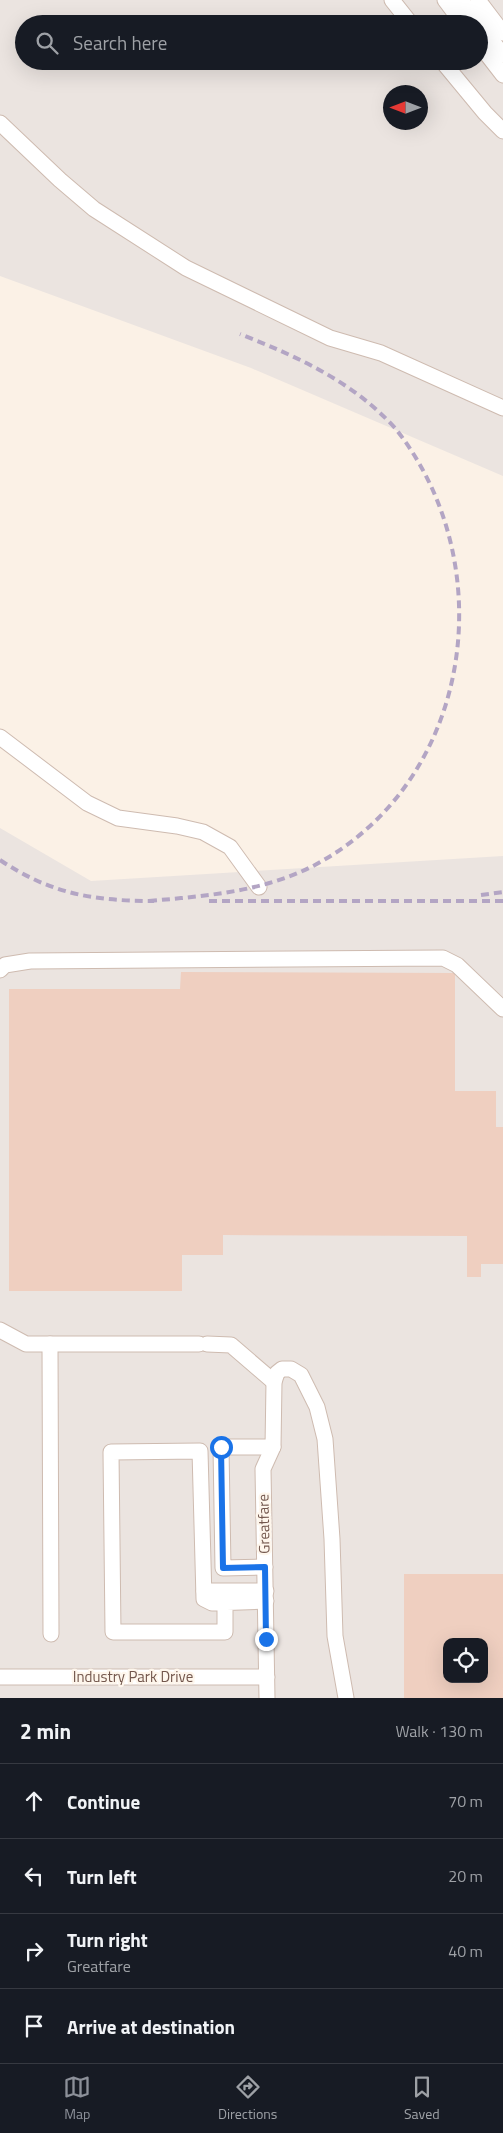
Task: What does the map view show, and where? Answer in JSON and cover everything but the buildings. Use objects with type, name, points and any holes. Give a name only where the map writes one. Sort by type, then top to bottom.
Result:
[{"type":"street","points":[[392,0],[404,15]]},
{"type":"street","points":[[445,0],[456,15]]},
{"type":"street","points":[[460,0],[472,15]]},
{"type":"street","points":[[478,0],[503,33]]},
{"type":"street","points":[[488,36],[503,55]]},
{"type":"street","points":[[488,56],[503,75]]},
{"type":"street","points":[[449,70],[485,113],[503,131]]},
{"type":"street","points":[[0,123],[94,209],[186,268],[330,338],[381,353],[503,408]]},
{"type":"street","points":[[0,737],[88,803],[118,818],[177,826],[203,832],[230,846],[259,887]]},
{"type":"street","points":[[0,970],[5,965],[30,961],[443,958],[457,965],[503,1009]]},
{"type":"street","points":[[0,1330],[26,1344],[232,1345],[274,1382],[277,1373],[282,1368],[291,1369],[301,1375],[317,1407],[325,1439],[332,1538],[335,1636],[346,1698]]},
{"type":"street","points":[[50,1344],[51,1634]]},
{"type":"street","name":"Greatfare","points":[[267,1698],[263,1469],[273,1447],[274,1382]]},
{"type":"street","points":[[265,1567],[223,1568],[221,1447],[273,1447]]},
{"type":"street","points":[[225,1603],[225,1632],[113,1632],[111,1452],[200,1451],[204,1599],[212,1603],[225,1603],[266,1596]]},
{"type":"street","points":[[204,1591],[266,1596]]},
{"type":"street","name":"Industry Park Drive","points":[[0,1678],[267,1677]]},
{"type":"shaded area","points":[[0,0],[503,0],[503,476],[251,368],[0,276]]},
{"type":"shaded area","points":[[0,828],[91,881],[503,856],[503,1698],[0,1698]]},
{"type":"railway","points":[[149,901],[233,891],[274,882],[313,866],[367,829],[409,781],[438,726],[455,666],[459,604],[450,542],[429,482],[395,428],[361,397],[323,372],[303,361],[240,334]]},
{"type":"railway","points":[[0,860],[19,872],[55,888],[92,897],[154,901]]},
{"type":"railway","points":[[481,895],[503,892]]},
{"type":"railway","points":[[209,901],[503,901]]},
{"type":"route","points":[[221,1447],[223,1568],[265,1567],[266,1639]]}]
